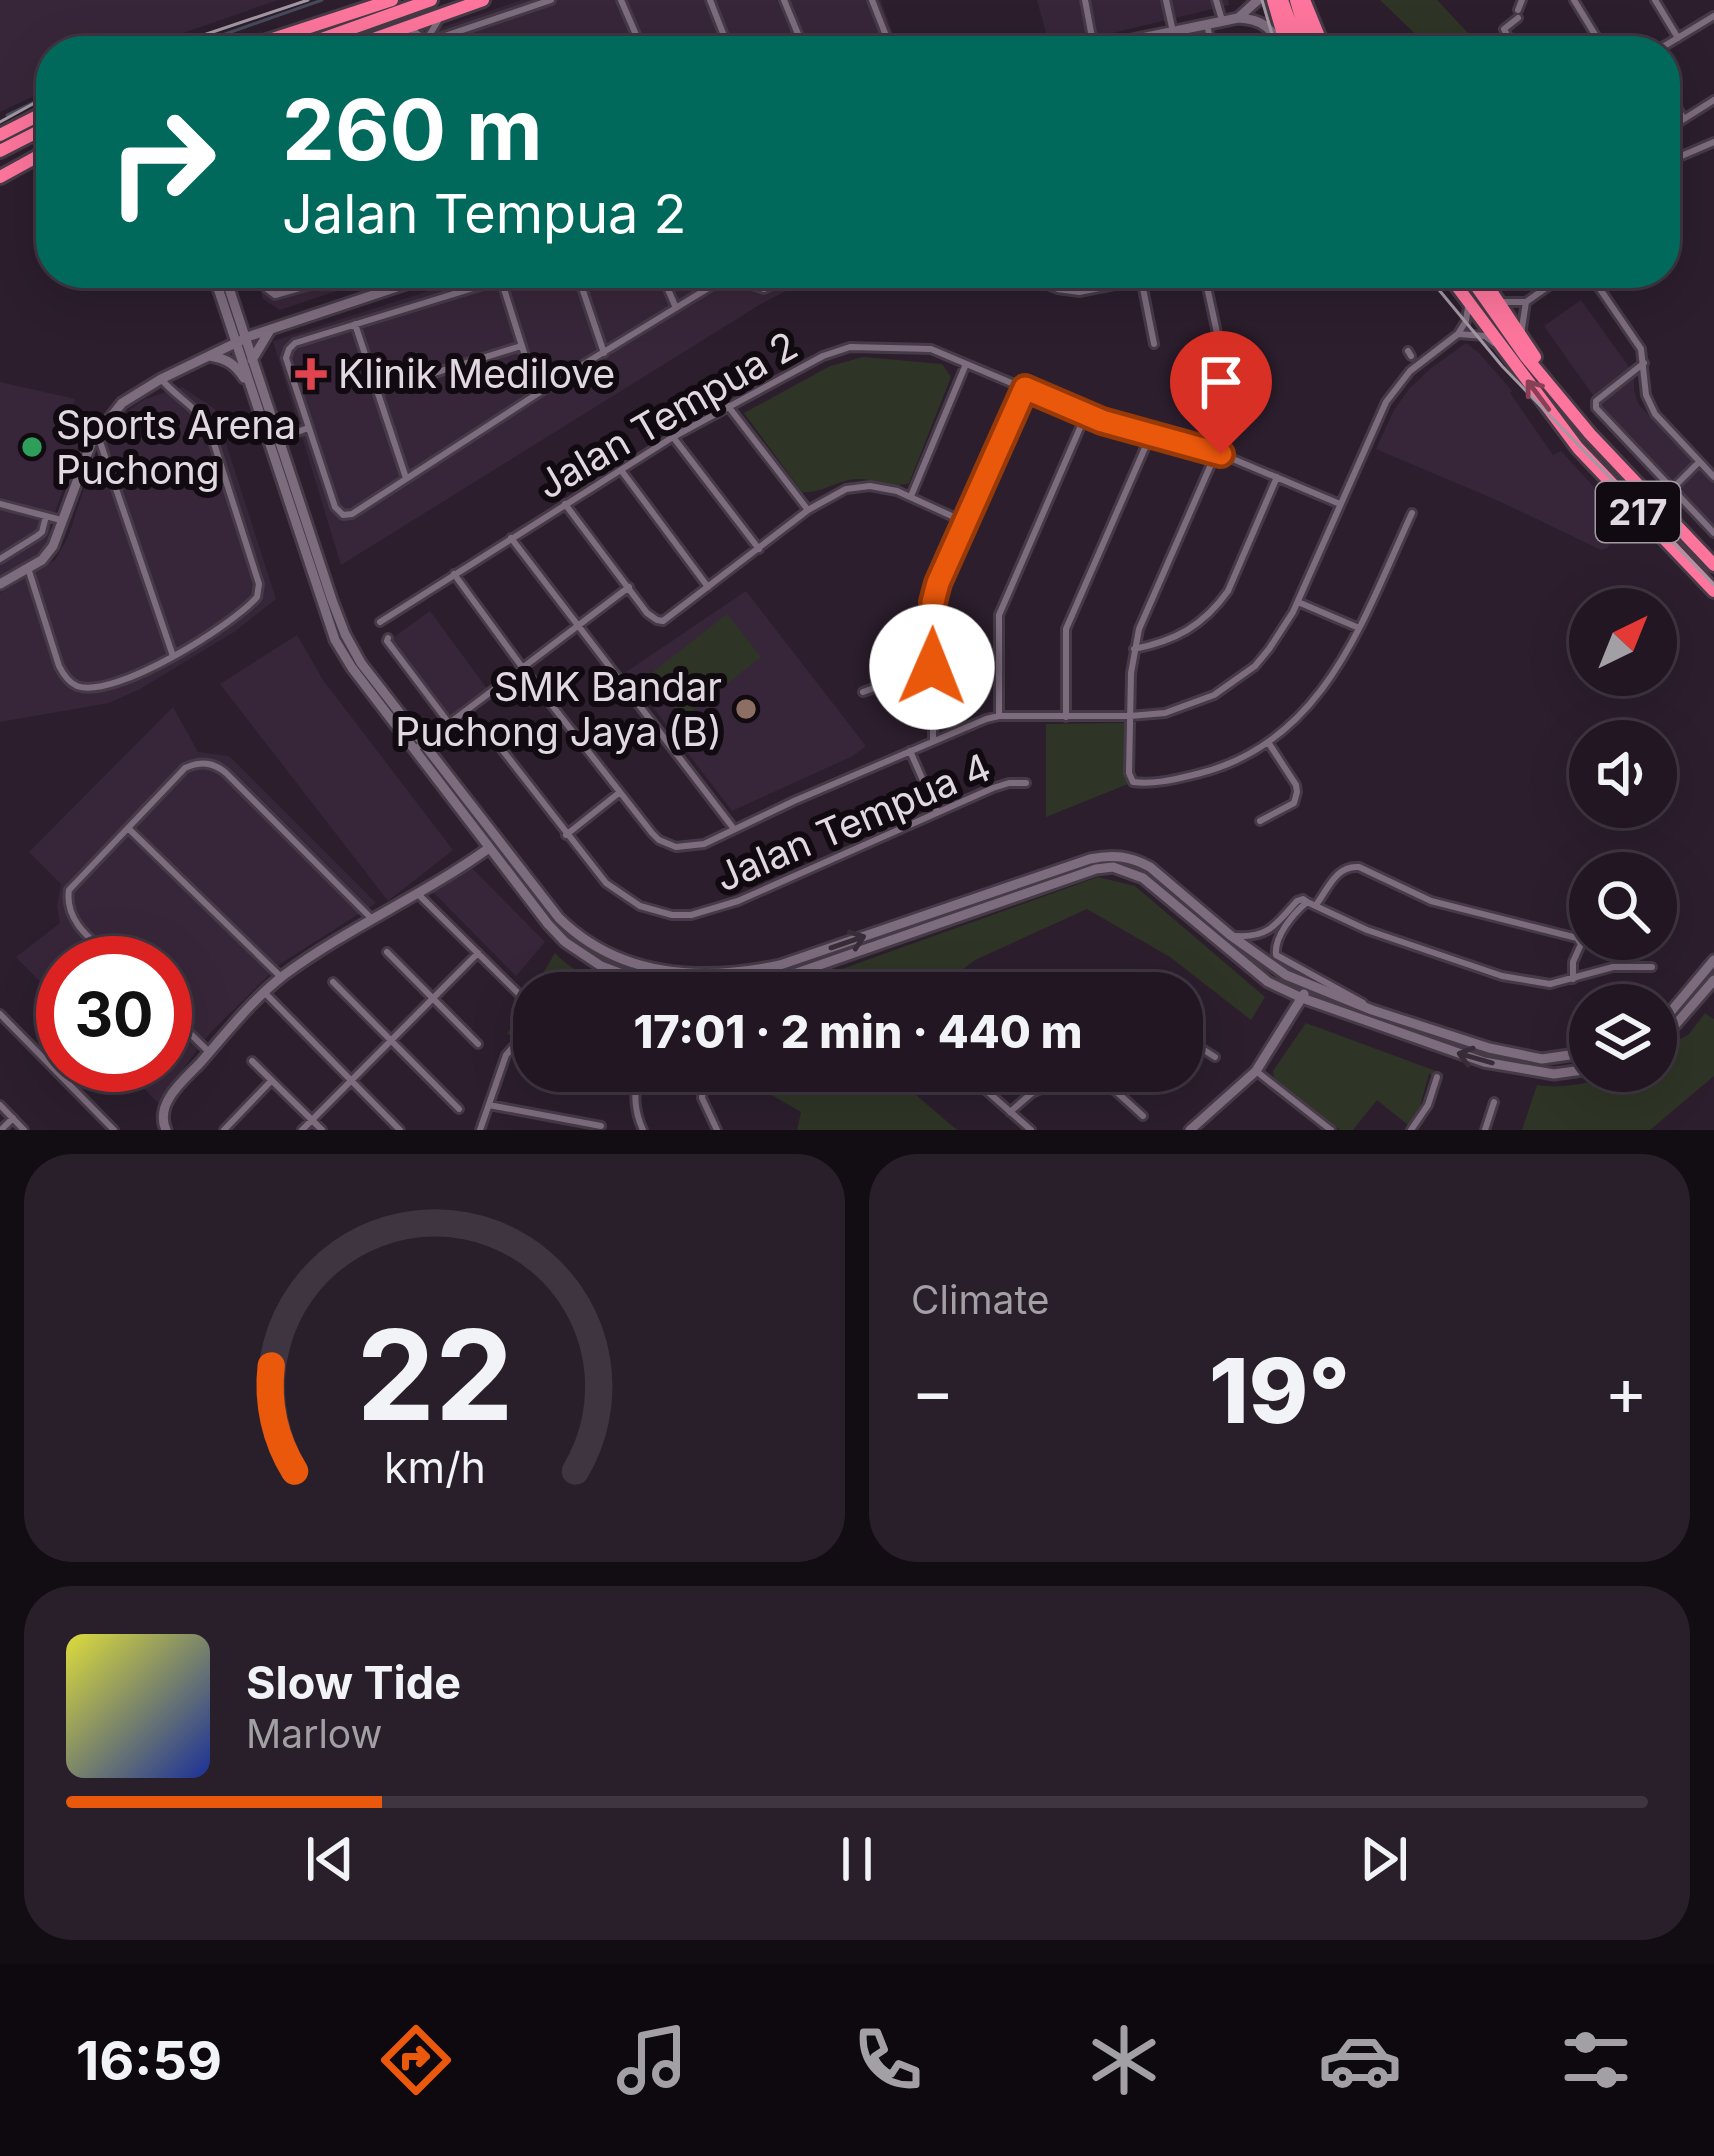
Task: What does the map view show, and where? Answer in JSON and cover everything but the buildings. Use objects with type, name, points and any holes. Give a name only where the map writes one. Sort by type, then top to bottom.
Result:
[{"type":"highway","points":[[282,36],[392,0]]},
{"type":"highway","points":[[330,36],[431,0]]},
{"type":"highway","points":[[380,36],[483,0]]},
{"type":"highway","points":[[1273,0],[1285,36]]},
{"type":"highway","points":[[1282,0],[1293,36]]},
{"type":"highway","points":[[1300,0],[1307,36]]},
{"type":"highway","points":[[1300,0],[1317,36]]},
{"type":"highway","points":[[6,128],[36,116]]},
{"type":"highway","points":[[0,151],[36,133]]},
{"type":"highway","points":[[0,177],[36,157]]},
{"type":"highway","name":"217","points":[[1457,288],[1577,448],[1714,591]]},
{"type":"highway","points":[[1478,288],[1526,357],[1550,382]]},
{"type":"highway","points":[[1489,288],[1550,382]]},
{"type":"highway","name":"217","points":[[1550,382],[1590,434],[1662,490],[1671,520],[1714,565]]},
{"type":"main road","points":[[1238,18],[1258,0]]},
{"type":"main road","points":[[1153,36],[1238,18],[1262,21],[1275,36]]},
{"type":"main road","points":[[219,288],[252,360],[345,634],[361,664],[565,942],[614,972]]},
{"type":"main road","points":[[229,288],[260,412],[335,640],[352,668],[419,746]]},
{"type":"main road","points":[[0,584],[48,554],[88,450],[122,403],[241,341],[395,288]]},
{"type":"main road","points":[[237,312],[270,330]]},
{"type":"main road","points":[[252,360],[270,330]]},
{"type":"main road","points":[[210,356],[236,367],[260,412]]},
{"type":"main road","points":[[166,1130],[161,1119],[165,1105],[281,977],[493,845]]},
{"type":"main road","points":[[493,845],[572,931],[608,955],[652,969],[727,972],[780,965],[1103,856],[1135,859],[1265,962],[1310,984],[1372,1010],[1489,1048],[1542,1059],[1569,1055]]},
{"type":"main road","points":[[799,972],[1113,867],[1143,878],[1268,982],[1302,998],[1484,1062],[1554,1074],[1569,1072]]},
{"type":"main road","points":[[1677,1005],[1714,960]]},
{"type":"main road","points":[[1677,1023],[1714,980]]},
{"type":"main road","points":[[1190,1130],[1256,1071],[1310,984]]},
{"type":"street","points":[[456,36],[551,0]]},
{"type":"street","points":[[621,0],[637,36]]},
{"type":"street","points":[[710,0],[724,36]]},
{"type":"street","points":[[784,0],[799,36]]},
{"type":"street","points":[[872,0],[886,36]]},
{"type":"street","points":[[1085,0],[1090,36]]},
{"type":"street","points":[[1166,0],[1173,32]]},
{"type":"street","points":[[1216,0],[1222,21]]},
{"type":"street","points":[[1508,36],[1504,29],[1518,14],[1522,0]]},
{"type":"street","points":[[1574,0],[1596,36]]},
{"type":"street","points":[[1655,0],[1677,36]]},
{"type":"street","points":[[430,36],[444,13]]},
{"type":"street","points":[[1680,37],[1714,16]]},
{"type":"street","points":[[1207,24],[1208,36]]},
{"type":"street","points":[[402,28],[420,36]]},
{"type":"street","points":[[1680,122],[1714,100]]},
{"type":"street","points":[[1680,113],[1684,119]]},
{"type":"street","points":[[1680,157],[1714,142]]},
{"type":"street","points":[[267,288],[281,296],[305,288]]},
{"type":"street","points":[[466,288],[295,343],[289,350],[286,358],[308,428],[335,507],[343,515],[352,514],[709,288]]},
{"type":"street","points":[[503,288],[537,394]]},
{"type":"street","points":[[582,288],[604,352]]},
{"type":"street","points":[[667,288],[676,308]]},
{"type":"street","points":[[1055,288],[1079,292],[1095,288]]},
{"type":"street","points":[[1078,288],[1079,292]]},
{"type":"street","points":[[1142,288],[1154,344]]},
{"type":"street","points":[[1207,288],[1224,365]]},
{"type":"street","points":[[1499,302],[1526,302],[1546,288]]},
{"type":"street","points":[[1599,288],[1641,350],[1646,395],[1655,414],[1714,477]]},
{"type":"street","points":[[454,574],[652,833],[668,845],[692,847],[978,721],[999,716],[1130,716],[1181,709],[1224,689],[1255,666],[1298,602],[1394,389],[1458,334],[1466,322],[1464,298]]},
{"type":"street","points":[[1521,334],[1526,302]]},
{"type":"street","points":[[355,324],[406,478]]},
{"type":"street","points":[[1458,334],[1485,336],[1511,359]]},
{"type":"street","points":[[377,391],[521,346]]},
{"type":"street","name":"Jalan Tempua 2","points":[[380,622],[673,437],[831,352],[850,347],[923,347],[1087,414],[1216,453],[1340,504]]},
{"type":"street","points":[[1644,363],[1595,404],[1596,408],[1662,490],[1714,532]]},
{"type":"street","points":[[911,496],[966,364]]},
{"type":"street","points":[[28,568],[58,666],[82,688],[119,683],[173,656],[253,603],[259,584],[209,428],[161,379]]},
{"type":"street","points":[[933,741],[933,602],[1025,388]]},
{"type":"street","points":[[728,406],[808,511]]},
{"type":"street","points":[[999,716],[999,615],[1087,414]]},
{"type":"street","points":[[278,439],[308,428]]},
{"type":"street","points":[[97,433],[173,656]]},
{"type":"street","points":[[1066,717],[1066,629],[1151,434]]},
{"type":"street","points":[[673,437],[759,548]]},
{"type":"street","points":[[1216,453],[1134,649],[1129,773],[1139,784],[1208,772],[1268,742],[1318,696],[1347,654],[1412,513]]},
{"type":"street","points":[[1662,490],[1700,461]]},
{"type":"street","points":[[620,470],[708,587]]},
{"type":"street","points":[[1134,649],[1187,632],[1217,605],[1231,584],[1277,477]]},
{"type":"street","points":[[566,504],[647,613],[663,621],[808,511],[857,486],[911,496],[967,523]]},
{"type":"street","points":[[1662,490],[1672,496],[1667,504],[1671,520]]},
{"type":"street","points":[[0,504],[62,520]]},
{"type":"street","points":[[0,559],[42,532],[46,516]]},
{"type":"street","points":[[511,538],[734,829]]},
{"type":"street","points":[[419,746],[629,587]]},
{"type":"street","points":[[1298,602],[1359,628]]},
{"type":"street","points":[[388,638],[449,724]]},
{"type":"street","points":[[863,692],[932,667]]},
{"type":"street","name":"Jalan Tempua 4","points":[[493,738],[595,872],[629,901],[665,914],[691,915],[738,901],[993,788],[1026,783]]},
{"type":"street","points":[[1260,821],[1294,803],[1297,792],[1268,742]]},
{"type":"street","points":[[910,751],[937,812]]},
{"type":"street","points":[[90,936],[68,910],[74,883],[185,768],[196,763],[226,773],[372,919]]},
{"type":"street","points":[[566,835],[620,793]]},
{"type":"street","points":[[128,829],[281,977]]},
{"type":"street","points":[[1372,1010],[1355,996],[1276,955],[1280,935],[1346,867],[1359,867],[1431,901],[1577,938],[1581,944],[1573,962],[1573,979]]},
{"type":"street","points":[[418,894],[513,988]]},
{"type":"street","points":[[1230,935],[1260,935],[1271,930],[1303,899],[1367,930],[1502,976],[1550,984],[1613,968],[1652,967]]},
{"type":"street","points":[[387,952],[478,1045]]},
{"type":"street","points":[[302,1130],[478,953]]},
{"type":"street","points":[[333,982],[459,1109]]},
{"type":"street","points":[[264,992],[400,1130]]},
{"type":"street","points":[[0,1014],[114,1130]]},
{"type":"street","points":[[192,1036],[209,1052]]},
{"type":"street","points":[[480,1130],[513,1048]]},
{"type":"street","points":[[1203,1049],[1215,1057]]},
{"type":"street","points":[[252,1060],[322,1130]]},
{"type":"street","points":[[1256,1071],[1330,1130]]},
{"type":"street","points":[[1412,1130],[1428,1106],[1437,1077]]},
{"type":"street","points":[[1010,1112],[1047,1087],[1088,1079],[1109,1085],[1143,1116]]},
{"type":"street","points":[[224,1130],[272,1080]]},
{"type":"street","points":[[635,1092],[643,1130]]},
{"type":"street","points":[[702,1092],[717,1130]]},
{"type":"street","points":[[988,1092],[1031,1130]]},
{"type":"street","points":[[1485,1130],[1494,1102]]},
{"type":"street","points":[[0,1105],[25,1130]]},
{"type":"street","points":[[489,1105],[601,1126]]},
{"type":"street","points":[[2,1130],[13,1118]]},
{"type":"shaded area","points":[[0,0],[278,0],[174,36],[36,36],[36,95],[0,112]]},
{"type":"shaded area","points":[[522,0],[881,0],[894,36],[417,36]]},
{"type":"shaded area","points":[[1037,0],[1228,0],[1229,5],[1100,36],[1047,36]]},
{"type":"shaded area","points":[[260,288],[345,288],[280,310],[263,299]]},
{"type":"shaded area","points":[[438,288],[791,288],[341,565],[273,341]]},
{"type":"shaded area","points":[[1581,300],[1634,374],[1639,405],[1714,483],[1714,526],[1614,425],[1544,326]]},
{"type":"shaded area","points":[[1466,343],[1512,391],[1553,455],[1561,451],[1626,522],[1607,548],[1601,550],[1376,449],[1409,389]]},
{"type":"shaded area","points":[[0,382],[75,399],[69,426],[82,435],[51,524],[50,540],[34,557],[0,575]]},
{"type":"shaded area","points":[[182,387],[215,409],[276,599],[234,632],[109,703],[0,722],[0,593],[55,560],[68,537],[90,470],[125,413],[145,399]]},
{"type":"shaded area","name":"SMK Bandar Puchong Jaya (B)","points":[[746,591],[866,746],[732,811],[626,672]]},
{"type":"shaded area","points":[[430,611],[488,690],[449,719],[390,640]]},
{"type":"shaded area","points":[[297,635],[323,680],[453,850],[388,901],[220,684]]},
{"type":"shaded area","points":[[173,707],[198,752],[229,756],[376,903],[280,964],[192,1057],[192,936],[43,936],[60,923],[61,884],[29,852]]},
{"type":"shaded area","points":[[471,867],[545,942],[519,972],[513,973],[432,891]]},
{"type":"shaded area","points":[[36,942],[36,977],[16,957]]},
{"type":"shaded area","points":[[147,1092],[166,1092],[158,1103]]},
{"type":"green space","points":[[1380,0],[1437,0],[1471,36],[1417,36]]},
{"type":"green space","points":[[863,357],[942,364],[951,377],[909,483],[851,480],[802,492],[744,413],[830,366]]},
{"type":"green space","points":[[727,614],[761,657],[682,719],[649,675]]},
{"type":"green space","points":[[1124,723],[1128,784],[1046,817],[1046,724]]},
{"type":"green space","points":[[1098,877],[1135,886],[1265,997],[1251,1020],[1203,983],[1203,972],[1189,972],[1087,909],[975,960],[959,972],[833,972]]},
{"type":"green space","points":[[555,953],[580,972],[544,972]]},
{"type":"green space","points":[[1705,1013],[1714,1019],[1714,1076],[1650,1130],[1522,1130],[1537,1085],[1569,1086],[1569,1092],[1677,1092],[1677,1041]]},
{"type":"green space","points":[[1306,1023],[1444,1074],[1442,1078],[1429,1074],[1419,1110],[1408,1125],[1377,1100],[1353,1130],[1340,1130],[1274,1078],[1273,1071]]},
{"type":"green space","points":[[766,1092],[913,1092],[957,1130],[797,1130],[801,1112]]},
{"type":"waterway","points":[[219,36],[322,0]]},
{"type":"waterway","points":[[7,115],[36,101]]},
{"type":"tram line","points":[[201,36],[308,0]]},
{"type":"tram line","points":[[1262,0],[1273,36]]},
{"type":"tram line","points":[[0,122],[36,102]]},
{"type":"tram line","points":[[1437,288],[1502,366],[1714,585]]},
{"type":"place","name":"Klinik Medilove","points":[[311,374]]},
{"type":"place","name":"Sports Arena Puchong","points":[[32,447]]},
{"type":"place","name":"SMK Bandar Puchong Jaya (B)","points":[[746,709]]},
{"type":"route","points":[[932,667],[933,602],[938,583],[1025,388],[1102,421],[1221,454]]}]
